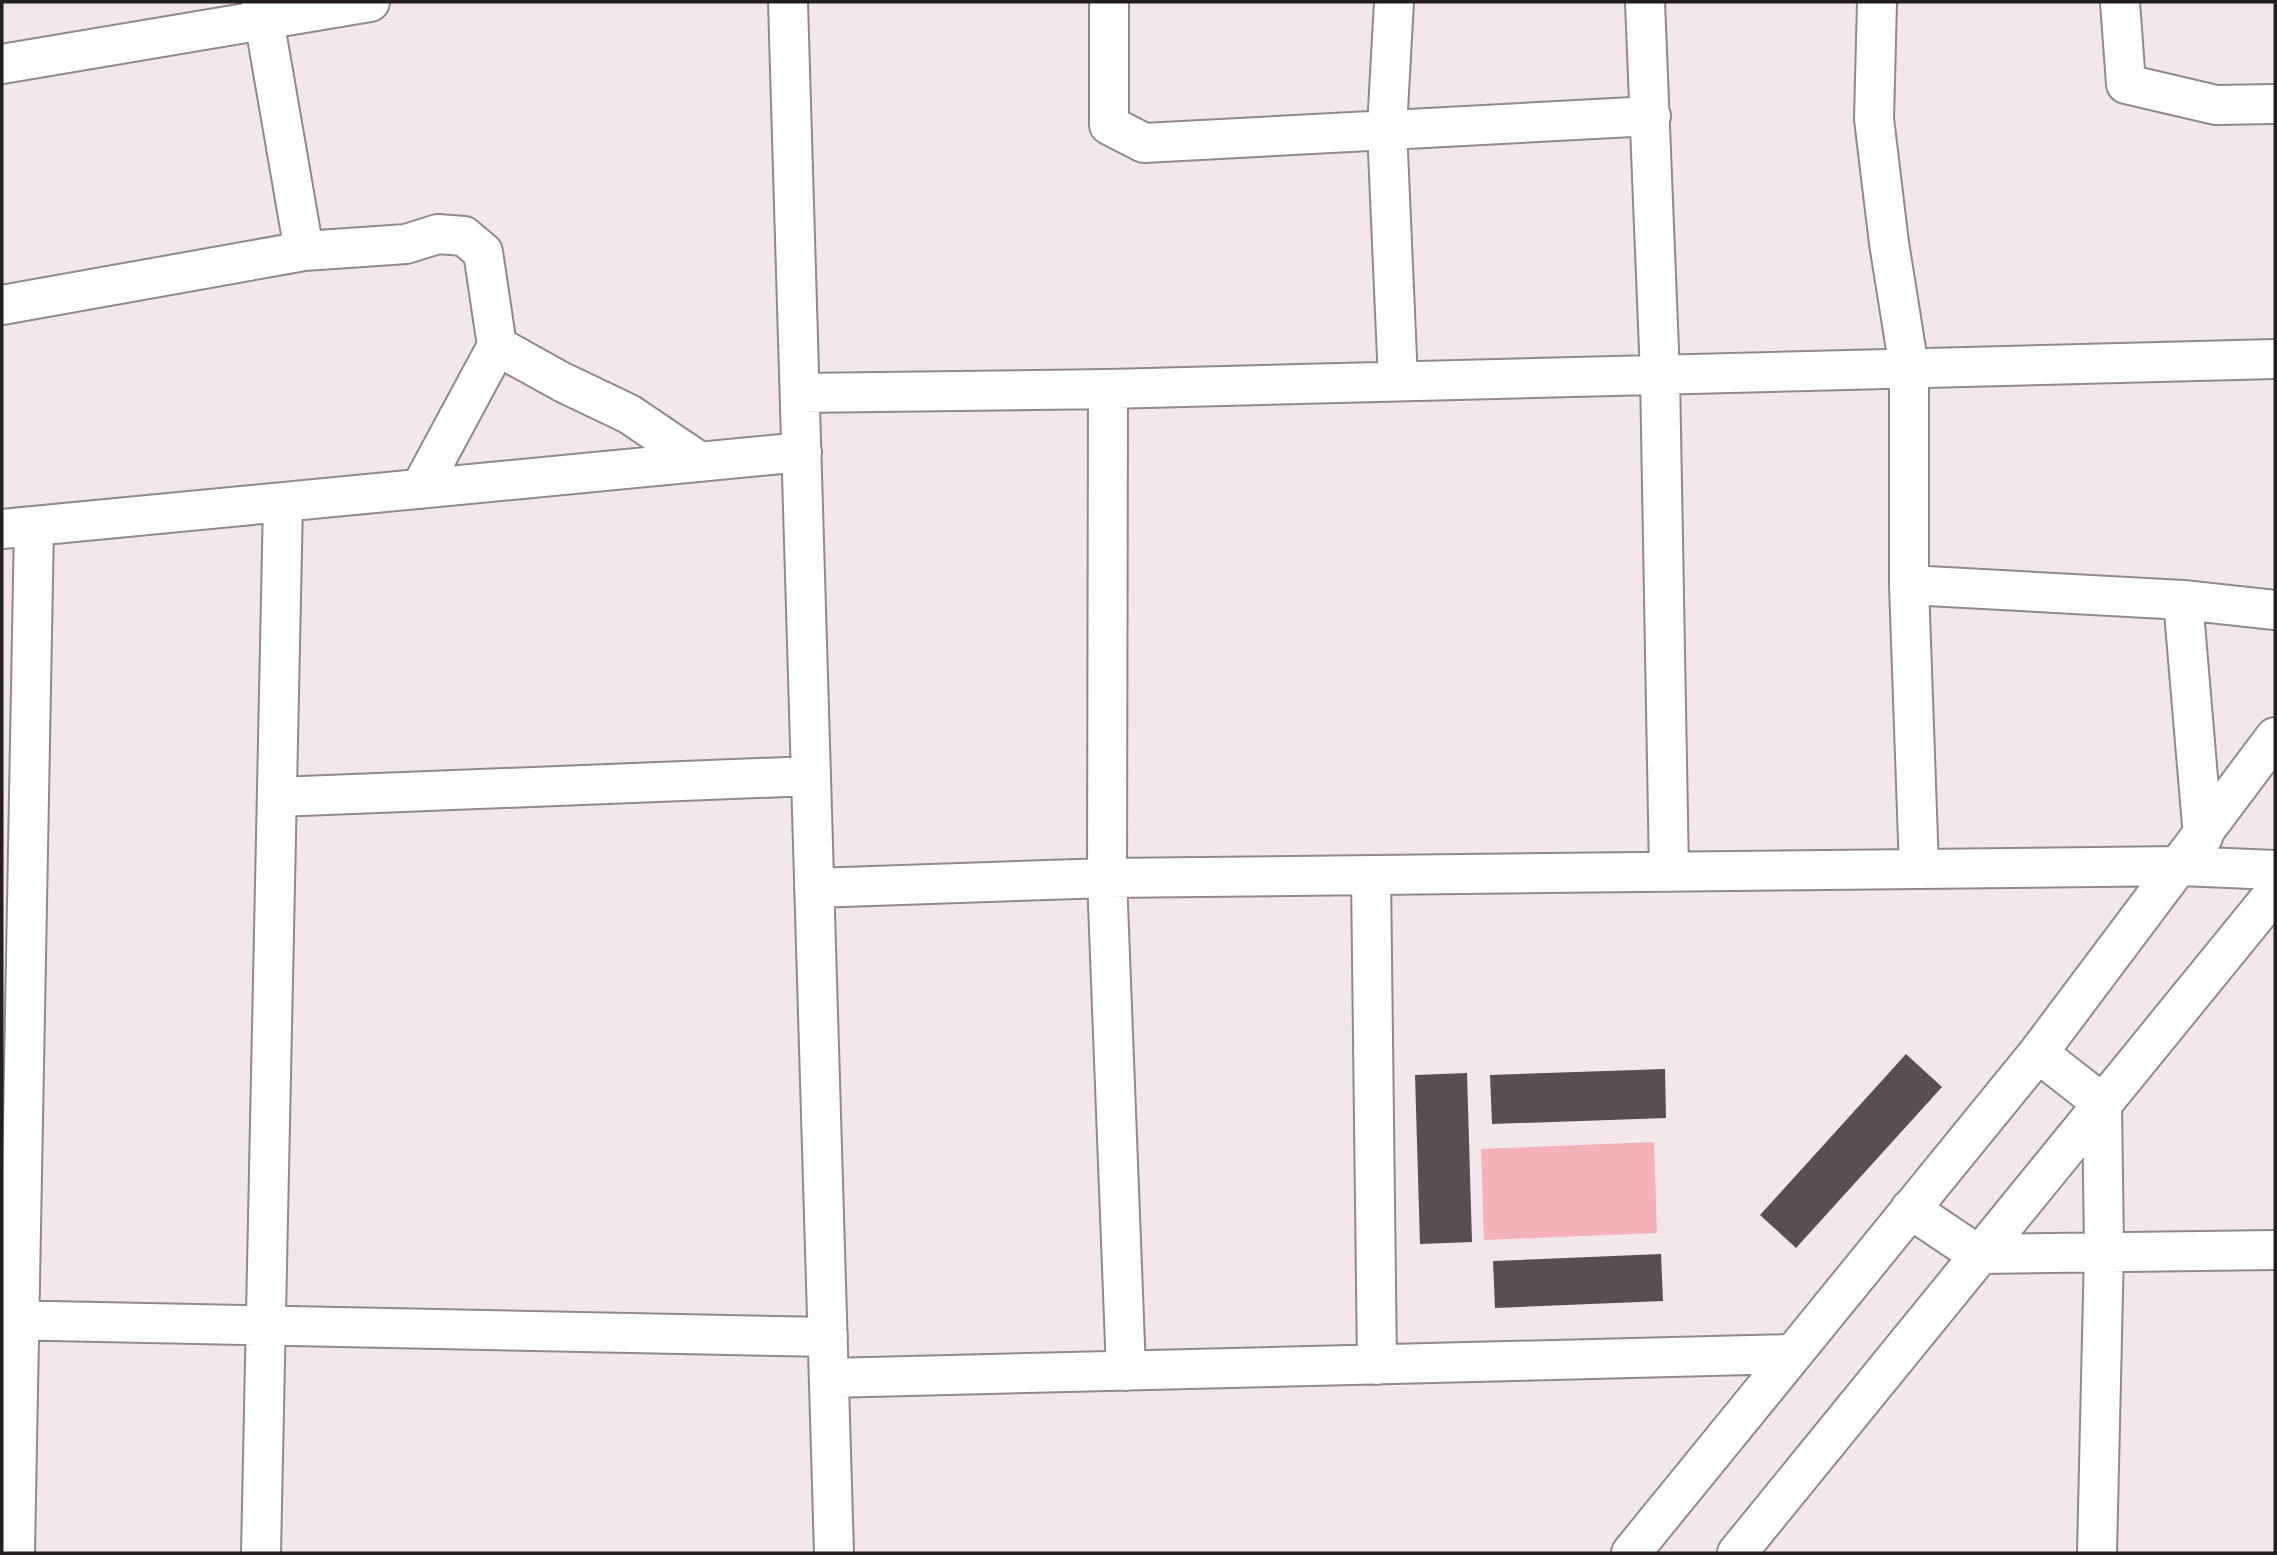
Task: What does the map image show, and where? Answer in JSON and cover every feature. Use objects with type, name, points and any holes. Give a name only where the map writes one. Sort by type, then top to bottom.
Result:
[{"type":"street","points":[[2,64],[263,11],[370,2]]},
{"type":"street","points":[[788,2],[834,1553]]},
{"type":"street","points":[[1109,2],[1109,125],[1144,144],[1387,128],[1651,116]]},
{"type":"street","points":[[1394,2],[1387,128],[1398,381]]},
{"type":"street","points":[[1645,2],[1660,375],[1670,872]]},
{"type":"street","points":[[1877,2],[1874,119],[1889,243],[1909,368],[1909,586],[1919,869]]},
{"type":"street","points":[[2120,2],[2126,84],[2216,105],[2275,104]]},
{"type":"street","points":[[263,11],[304,251]]},
{"type":"street","points":[[2,305],[304,251],[406,244],[438,234],[464,236],[483,252],[497,346],[420,489]]},
{"type":"street","points":[[497,346],[562,382],[629,414],[700,462]]},
{"type":"street","points":[[800,393],[2275,359]]},
{"type":"street","points":[[1108,388],[1107,878],[1126,1371]]},
{"type":"street","points":[[15,1553],[11,1320],[18,527],[802,452]]},
{"type":"street","points":[[261,1553],[283,502]]},
{"type":"street","points":[[1909,586],[2183,600],[2275,610]]},
{"type":"street","points":[[2183,600],[2192,851]]},
{"type":"street","points":[[1631,1553],[2038,1053],[2275,737]]},
{"type":"street","points":[[277,797],[811,776]]},
{"type":"street","points":[[814,888],[1107,878],[1919,869],[2192,851],[2275,870]]},
{"type":"street","points":[[1371,875],[1377,1365]]},
{"type":"street","points":[[1737,1553],[1977,1254],[2275,892]]},
{"type":"street","points":[[2038,1053],[2102,1103]]},
{"type":"street","points":[[2097,1553],[2104,1250],[2102,1103]]},
{"type":"street","points":[[1910,1209],[1977,1254],[2104,1250],[2275,1250]]},
{"type":"street","points":[[11,1320],[828,1337]]},
{"type":"street","points":[[829,1378],[1792,1354]]},
{"type":"shaded area","points":[[1654,1142],[1657,1233],[1484,1240],[1481,1149]]},
{"type":"building","points":[[1906,1054],[1942,1087],[1796,1248],[1760,1215]]},
{"type":"building","points":[[1665,1069],[1666,1118],[1492,1124],[1490,1075]]},
{"type":"building","points":[[1467,1073],[1472,1242],[1420,1244],[1415,1075]]},
{"type":"building","points":[[1661,1254],[1663,1301],[1495,1308],[1493,1261]]}]
